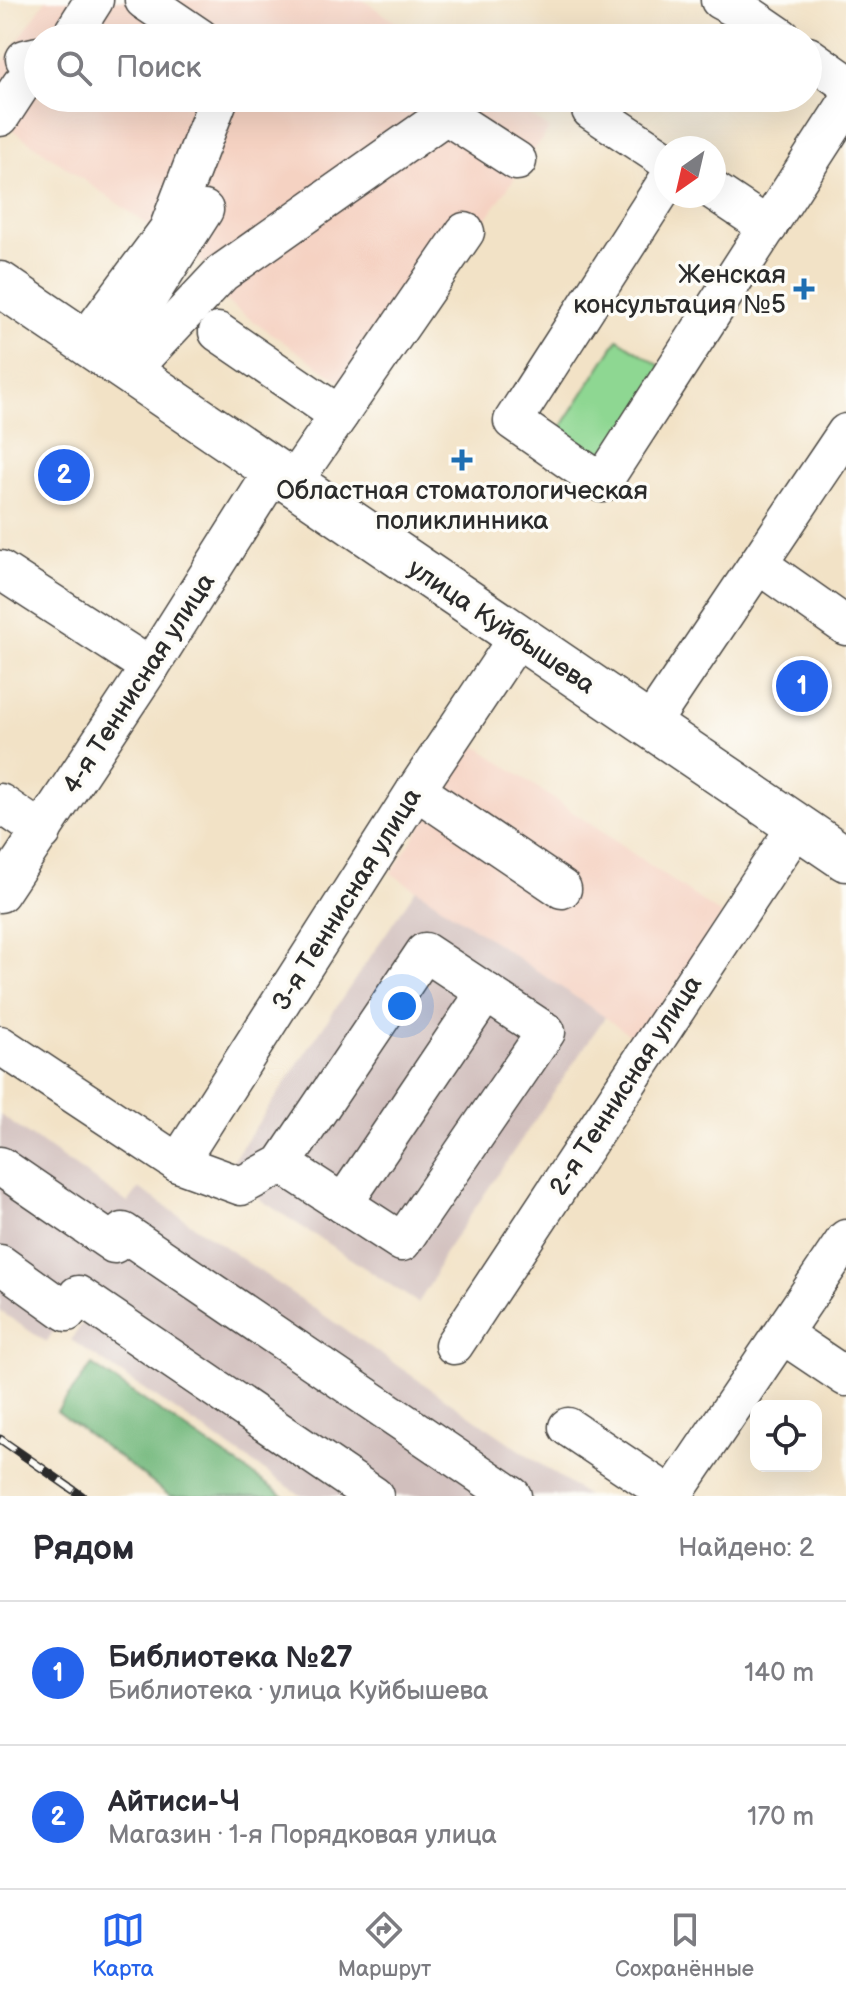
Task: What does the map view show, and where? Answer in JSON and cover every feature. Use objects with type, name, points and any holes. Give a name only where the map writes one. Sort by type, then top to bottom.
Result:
[{"type":"main road","name":"улица Куйбышева","points":[[0,259],[120,341],[518,637],[846,832]]},
{"type":"main road","name":"улица Куйбышева","points":[[0,284],[287,463],[654,717],[797,826],[846,859]]},
{"type":"street","points":[[79,24],[94,0]]},
{"type":"street","points":[[144,0],[179,24]]},
{"type":"street","points":[[744,5],[766,24]]},
{"type":"street","points":[[822,66],[846,83]]},
{"type":"street","points":[[0,117],[24,74]]},
{"type":"street","points":[[654,202],[513,421],[602,483],[846,105]]},
{"type":"street","points":[[120,341],[118,294],[168,230],[214,112]]},
{"type":"street","points":[[594,112],[654,152]]},
{"type":"street","points":[[120,341],[446,115],[517,161]]},
{"type":"street","points":[[726,199],[768,227]]},
{"type":"street","points":[[120,341],[204,210]]},
{"type":"street","name":"4-я Теннисная улица","points":[[0,893],[287,463],[339,415],[465,232]]},
{"type":"street","points":[[218,332],[339,415]]},
{"type":"street","points":[[654,717],[846,433]]},
{"type":"street","points":[[758,564],[846,626]]},
{"type":"street","points":[[0,570],[150,667]]},
{"type":"street","name":"3-я Теннисная улица","points":[[178,1163],[416,790],[518,637]]},
{"type":"street","points":[[416,790],[562,889]]},
{"type":"street","points":[[0,803],[42,832]]},
{"type":"street","name":"2-я Теннисная улица","points":[[454,1345],[797,826]]},
{"type":"street","points":[[0,1045],[178,1163],[241,1186],[282,1164],[425,952],[546,1032],[402,1242],[282,1164]]},
{"type":"street","points":[[343,1204],[486,992]]},
{"type":"street","points":[[0,1166],[114,1244]]},
{"type":"street","points":[[0,1264],[67,1312],[123,1232],[512,1496]]},
{"type":"street","points":[[568,1427],[672,1496],[846,1239]]},
{"type":"street","points":[[78,1295],[374,1496]]},
{"type":"street","points":[[782,1334],[846,1377]]},
{"type":"shaded area","points":[[46,0],[363,0],[398,24],[30,24]]},
{"type":"shaded area","points":[[24,32],[24,112],[525,112],[549,129],[362,397],[208,289],[218,274],[0,121],[0,67]]},
{"type":"shaded area","points":[[474,744],[722,915],[638,1040],[391,873]]},
{"type":"shaded area","points":[[416,889],[605,1017],[443,1255],[418,1303],[223,1175]]},
{"type":"shaded area","points":[[0,1115],[128,1203],[139,1188],[587,1496],[302,1496],[71,1340],[86,1318],[61,1321],[46,1342],[0,1311]]},
{"type":"green space","points":[[618,339],[665,369],[601,468],[555,437]]},
{"type":"green space","points":[[92,1365],[284,1496],[170,1496],[57,1411]]},
{"type":"railway","points":[[0,1439],[82,1496]]},
{"type":"place","name":"Женская консультация №5","points":[[804,289]]},
{"type":"place","name":"Областная стоматологическая поликлинника","points":[[462,460]]},
{"type":"place","name":"Айтиси-Ч","points":[[64,475]]},
{"type":"place","name":"Библиотека №27","points":[[802,686]]}]
